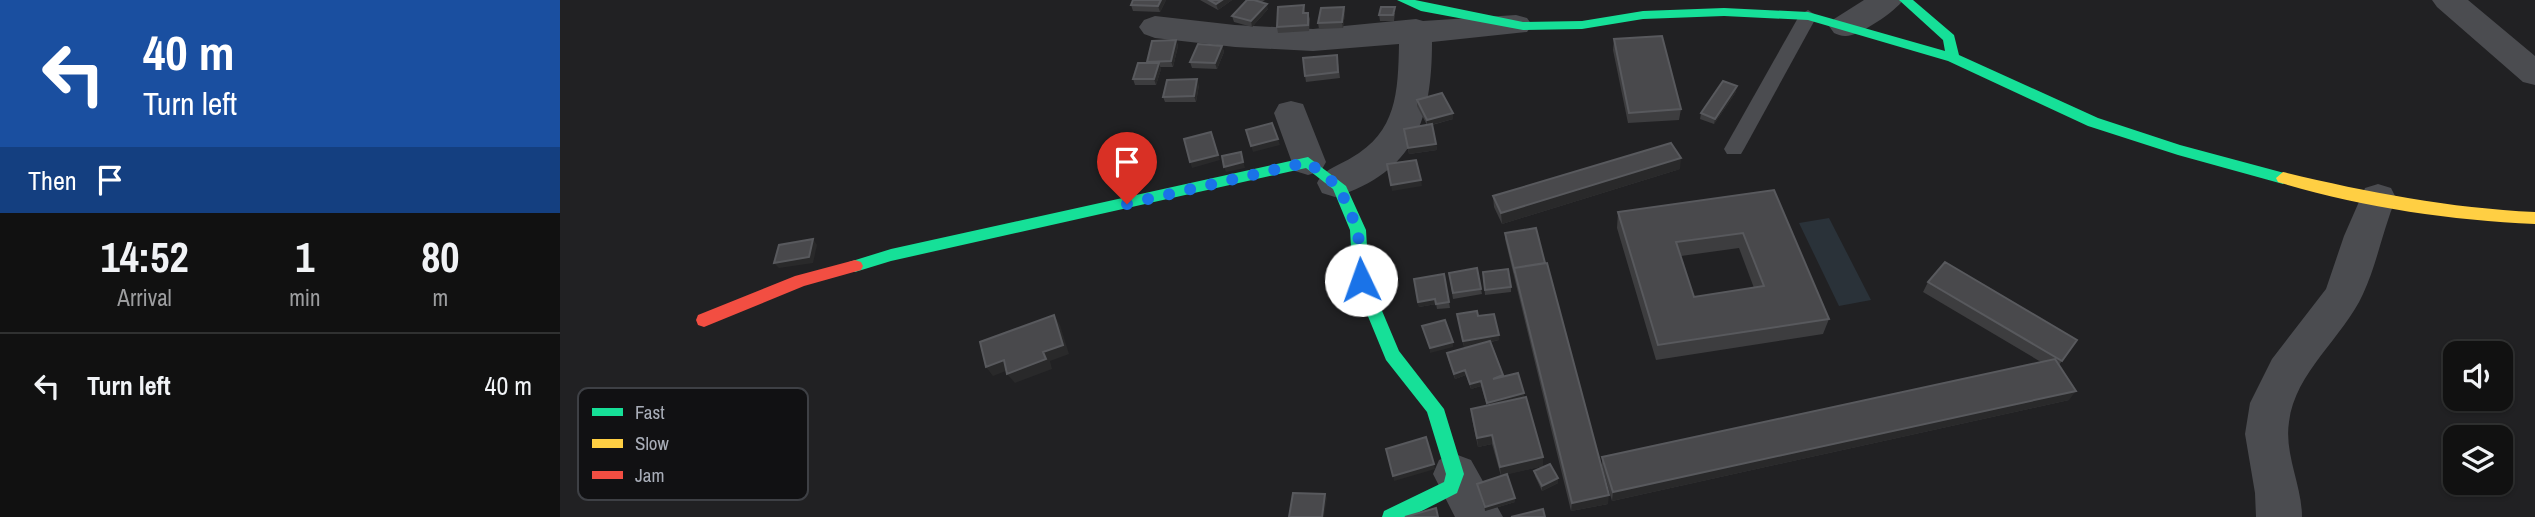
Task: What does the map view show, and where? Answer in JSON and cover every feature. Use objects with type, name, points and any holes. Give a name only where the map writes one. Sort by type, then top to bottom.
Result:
[{"type":"street","points":[[1845,26],[1887,0]]},
{"type":"street","points":[[1905,0],[1949,38],[1952,58]]},
{"type":"street","points":[[2448,0],[2535,74]]},
{"type":"street","points":[[1155,27],[1235,36],[1312,40],[1410,15],[1516,24],[1571,25],[1643,15],[1711,12],[1808,16],[1952,58],[2091,121],[2203,156],[2332,190],[2511,218],[2535,218]]},
{"type":"street","points":[[704,320],[801,281],[891,255],[1369,165],[1397,139],[1415,91],[1410,15]]},
{"type":"street","points":[[1291,113],[1322,173],[1358,230],[1361,280],[1392,355],[1435,409],[1455,474],[1480,517]]},
{"type":"street","points":[[2279,517],[2280,502],[2265,439],[2267,418],[2287,368],[2325,324],[2342,297],[2378,198]]},
{"type":"street","points":[[1391,517],[1451,487],[1455,474]]},
{"type":"lane","points":[[1734,149],[1808,16]]},
{"type":"shaded area","points":[[560,0],[2535,0],[2535,517],[560,517]]},
{"type":"shaded area","points":[[1829,218],[1871,300],[1839,306],[1799,223]]},
{"type":"building","points":[[1133,0],[1161,0],[1158,6],[1131,5]]},
{"type":"building","points":[[1247,0],[1267,4],[1251,21],[1232,16]]},
{"type":"building","points":[[1304,5],[1303,13],[1308,13],[1308,25],[1277,27],[1278,7]]},
{"type":"building","points":[[1344,7],[1342,22],[1318,23],[1321,8]]},
{"type":"building","points":[[1381,7],[1395,7],[1393,15],[1379,15]]},
{"type":"building","points":[[1662,36],[1681,109],[1629,113],[1614,39]]},
{"type":"building","points":[[1176,40],[1171,61],[1147,62],[1152,41]]},
{"type":"building","points":[[1198,44],[1222,46],[1215,63],[1190,62]]},
{"type":"building","points":[[1337,55],[1338,72],[1305,76],[1303,58]]},
{"type":"building","points":[[1138,63],[1159,63],[1154,79],[1133,79]]},
{"type":"building","points":[[1197,79],[1194,96],[1163,97],[1167,80]]},
{"type":"building","points":[[1723,81],[1737,86],[1715,119],[1701,113]]},
{"type":"building","points":[[1442,93],[1453,113],[1427,120],[1417,100]]},
{"type":"building","points":[[1272,123],[1278,139],[1251,146],[1246,130]]},
{"type":"building","points":[[1432,124],[1436,144],[1408,148],[1404,129]]},
{"type":"building","points":[[1211,132],[1218,155],[1190,162],[1184,139]]},
{"type":"building","points":[[1671,143],[1681,158],[1501,213],[1493,196]]},
{"type":"building","points":[[1241,152],[1243,162],[1224,167],[1222,156]]},
{"type":"building","points":[[1416,160],[1421,180],[1391,185],[1387,164]]},
{"type":"building","points":[[1774,190],[1829,319],[1658,345],[1618,212]],"holes":[[[1743,233],[1764,286],[1694,297],[1676,242]]]},
{"type":"building","points":[[1536,228],[1545,263],[1514,268],[1515,273],[1505,233]]},
{"type":"building","points":[[813,239],[809,257],[774,263],[779,245]]},
{"type":"building","points":[[1945,262],[2077,340],[2062,361],[1928,282]]},
{"type":"building","points":[[1547,263],[1609,495],[1572,503],[1514,268]]},
{"type":"building","points":[[1477,268],[1481,289],[1453,293],[1449,273]]},
{"type":"building","points":[[1508,269],[1511,287],[1485,290],[1483,272]]},
{"type":"building","points":[[1444,274],[1449,302],[1436,304],[1435,299],[1418,302],[1414,279]]},
{"type":"building","points":[[1477,311],[1478,316],[1494,314],[1499,335],[1463,341],[1457,314]]},
{"type":"building","points":[[1054,315],[1063,345],[1043,352],[1046,359],[1007,374],[1004,360],[986,367],[980,342]]},
{"type":"building","points":[[1445,320],[1453,342],[1430,348],[1422,326]]},
{"type":"building","points":[[1490,341],[1503,375],[1493,379],[1518,373],[1524,393],[1487,403],[1481,381],[1470,384],[1465,370],[1454,374],[1447,353]]},
{"type":"building","points":[[2055,359],[2076,391],[1613,492],[1602,457]]},
{"type":"building","points":[[1526,397],[1543,457],[1500,467],[1492,435],[1477,438],[1471,409]]},
{"type":"building","points":[[1426,437],[1434,464],[1393,476],[1386,449]]},
{"type":"building","points":[[1550,464],[1558,478],[1542,486],[1534,471]]},
{"type":"building","points":[[1507,474],[1515,498],[1485,507],[1477,484]]},
{"type":"building","points":[[1293,493],[1325,494],[1322,517],[1289,517]]},
{"type":"building","points":[[1436,508],[1438,517],[1405,517]]},
{"type":"building","points":[[1543,509],[1545,517],[1511,517]]},
{"type":"traffic: fast","points":[[1403,0],[1421,7],[1523,26],[1582,25],[1643,15],[1724,12],[1808,16],[1953,58]]},
{"type":"traffic: fast","points":[[1905,0],[1949,38],[1953,58],[2093,122],[2178,150],[2283,178]]},
{"type":"traffic: fast","points":[[855,266],[891,255],[1308,162],[1339,186],[1358,230],[1361,280],[1392,355],[1435,409],[1455,474],[1451,487],[1391,517]]},
{"type":"traffic: slow","points":[[2283,178],[2408,205],[2472,214],[2535,218]]},
{"type":"traffic: jam","points":[[704,320],[801,281],[855,266]]},
{"type":"route","points":[[1127,204],[1308,162],[1339,187],[1358,230],[1361,280]]}]
